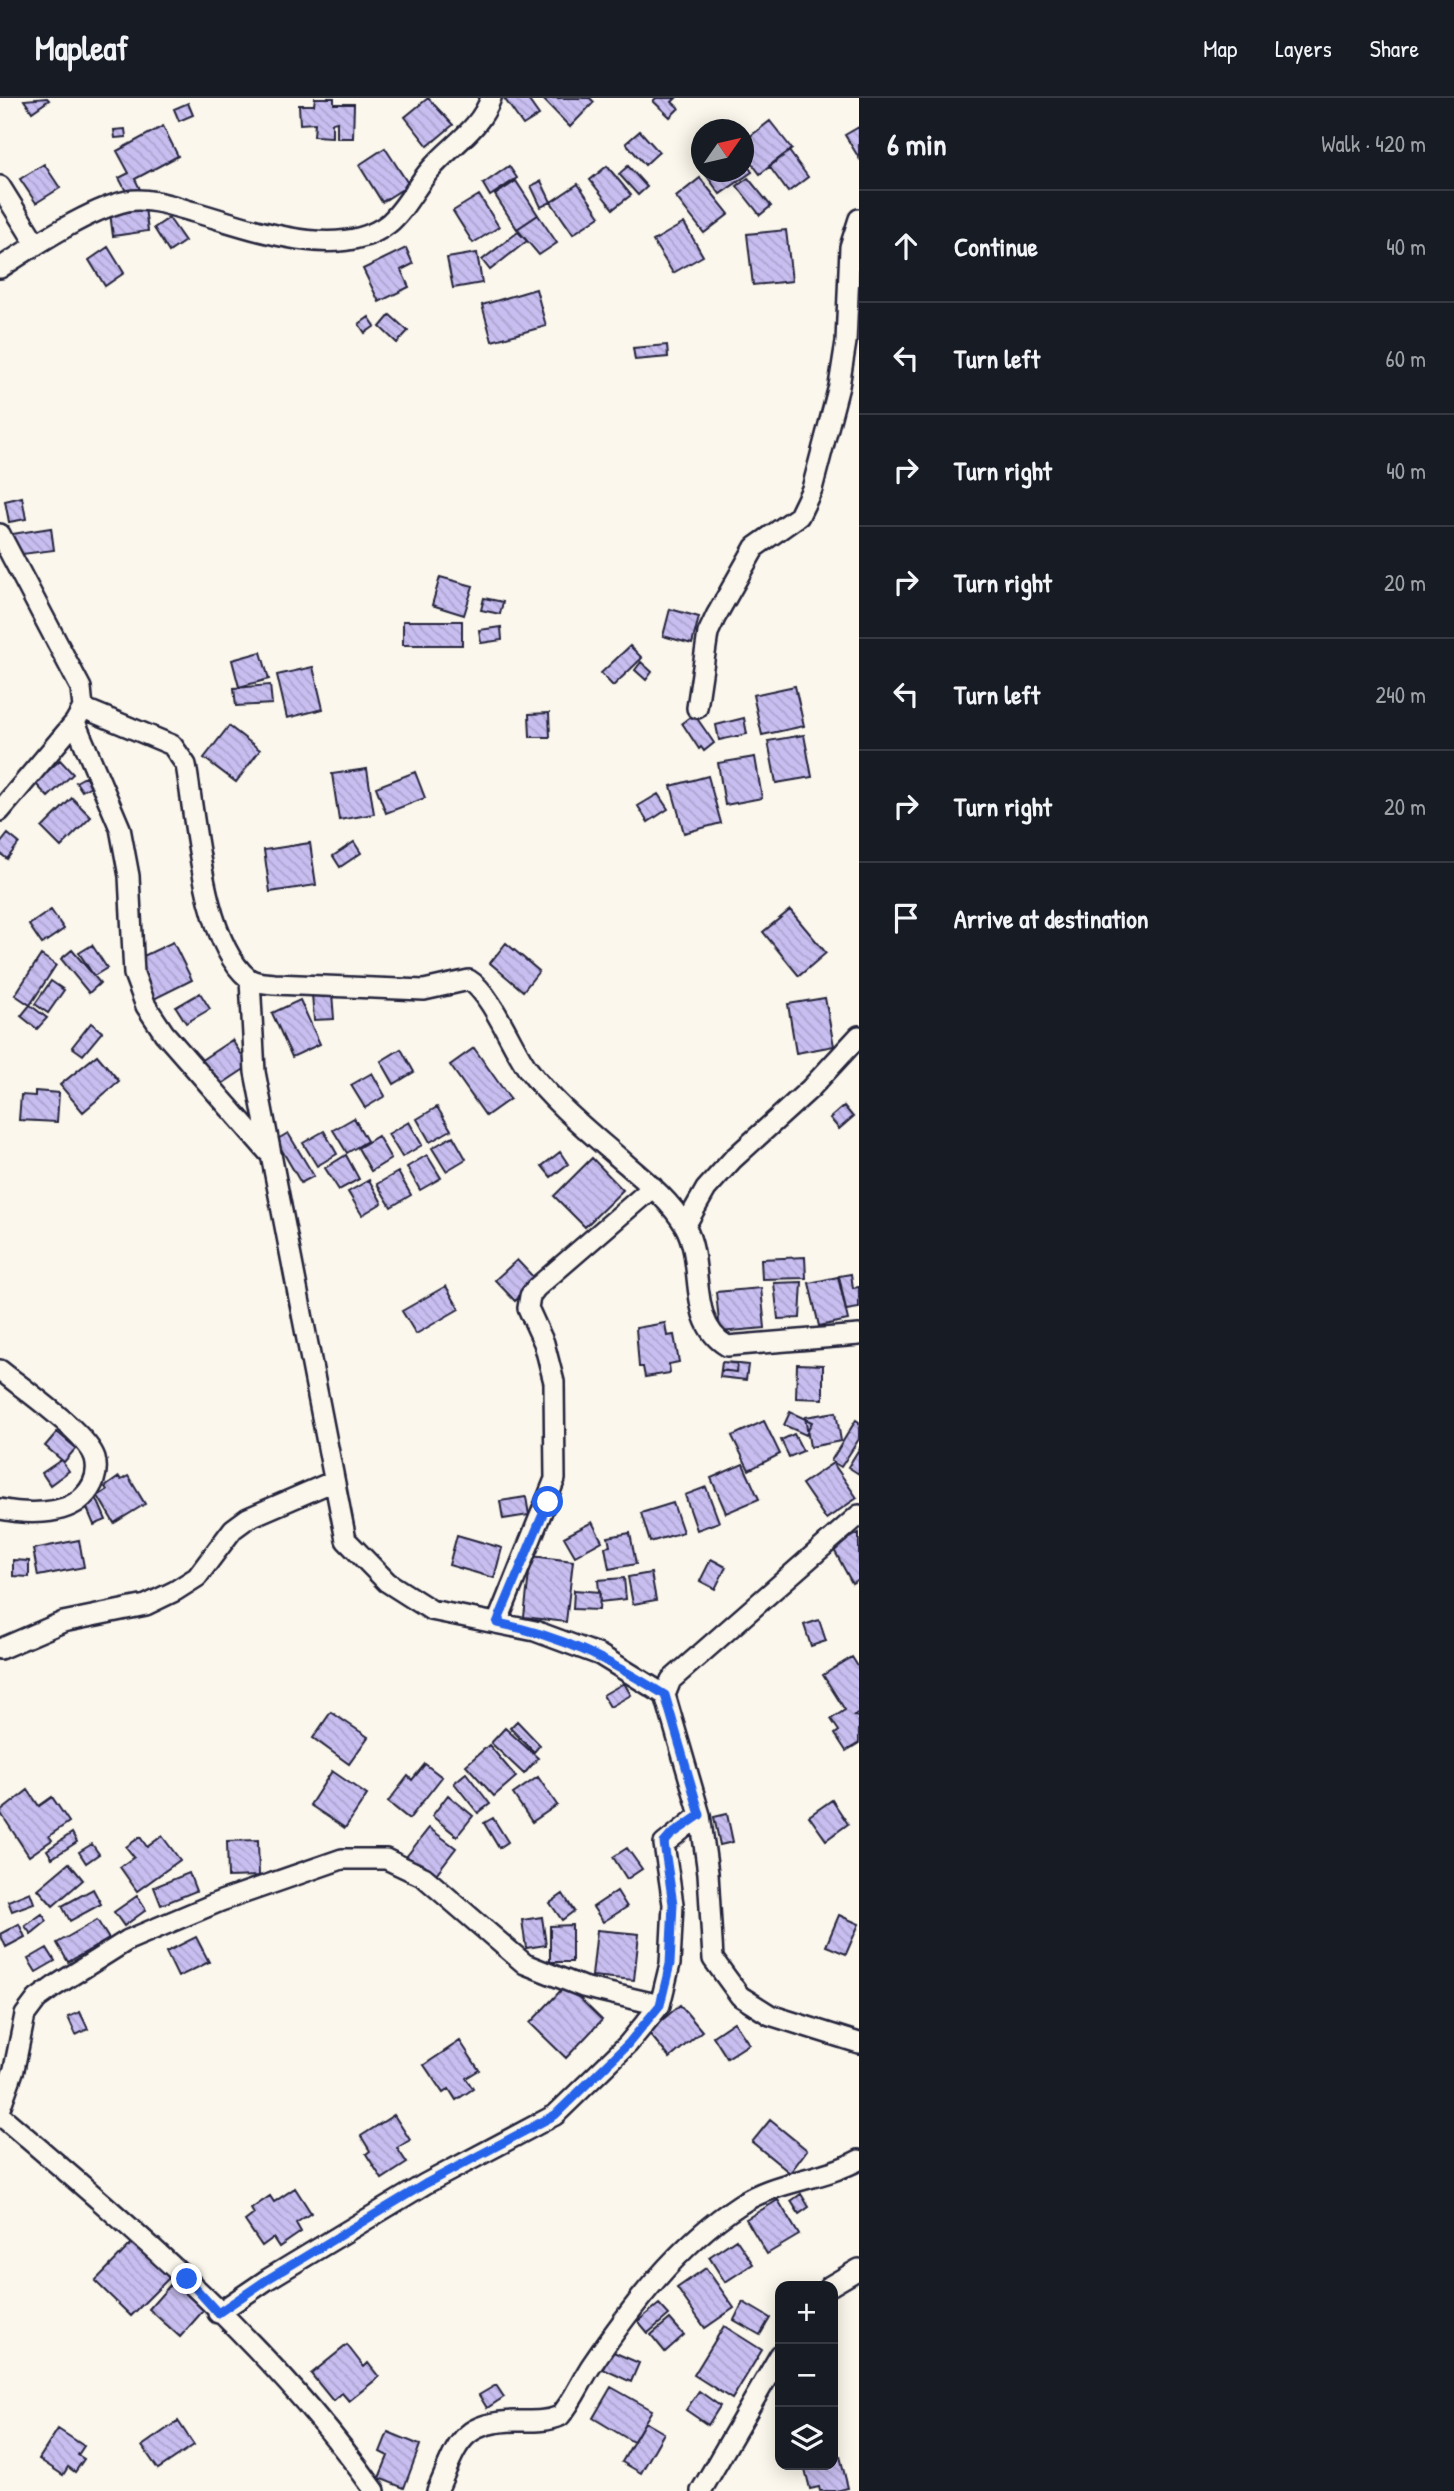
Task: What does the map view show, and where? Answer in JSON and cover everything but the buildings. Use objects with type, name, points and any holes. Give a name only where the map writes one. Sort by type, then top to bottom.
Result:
[{"type":"street","points":[[0,268],[36,244],[127,201],[160,202],[266,232],[336,244],[365,237],[389,223],[432,167],[470,134],[485,115],[491,98]]},
{"type":"street","points":[[0,186],[36,244]]},
{"type":"street","points":[[698,708],[708,633],[716,615],[755,547],[799,516],[812,489],[841,375],[846,342],[850,247],[859,219]]},
{"type":"street","points":[[0,534],[81,688],[79,715],[120,828],[129,876],[134,974],[146,1006],[164,1033],[269,1153]]},
{"type":"street","points":[[0,811],[79,715]]},
{"type":"street","points":[[79,715],[172,745],[186,765],[211,911],[232,959],[250,980],[255,1072],[346,1540],[387,1582],[431,1610],[535,1631],[600,1655],[665,1695]]},
{"type":"street","points":[[250,980],[274,984],[424,990],[469,980],[484,995],[527,1067],[552,1098],[653,1187],[685,1226],[694,1258],[704,1322],[712,1337],[727,1346],[859,1335]]},
{"type":"street","points":[[685,1226],[706,1189],[733,1159],[810,1090],[859,1036]]},
{"type":"street","points":[[497,1623],[555,1479],[554,1382],[544,1343],[528,1308],[530,1297],[536,1288],[653,1187]]},
{"type":"street","points":[[0,1370],[69,1426],[94,1456],[97,1472],[91,1488],[77,1503],[60,1510],[15,1512],[0,1509]]},
{"type":"street","points":[[0,1649],[63,1622],[146,1605],[175,1591],[197,1577],[233,1529],[247,1518],[334,1481]]},
{"type":"street","points":[[859,1515],[671,1680],[665,1695],[700,1815],[708,1873],[713,1959],[740,1996],[770,2015],[859,2043]]},
{"type":"street","points":[[218,2313],[268,2279],[425,2184],[555,2115],[628,2044],[660,2005],[670,1964],[674,1931],[673,1904],[664,1843],[700,1815]]},
{"type":"street","points":[[0,2108],[14,2069],[25,2015],[37,1999],[128,1940],[221,1901],[342,1859],[386,1859],[425,1877],[525,1964],[583,1987],[660,2005]]},
{"type":"street","points":[[0,2115],[134,2229],[303,2397],[376,2491]]},
{"type":"street","points":[[437,2491],[459,2443],[470,2431],[490,2421],[550,2421],[560,2416],[645,2291],[699,2237],[740,2203],[859,2160]]},
{"type":"street","points":[[838,2281],[859,2269]]},
{"type":"street","points":[[701,2491],[775,2365]]},
{"type":"route","points":[[187,2279],[218,2313],[268,2279],[425,2184],[555,2115],[628,2044],[660,2005],[670,1964],[674,1931],[664,1843],[700,1815],[665,1695],[600,1655],[535,1631],[497,1623],[548,1502]]}]
